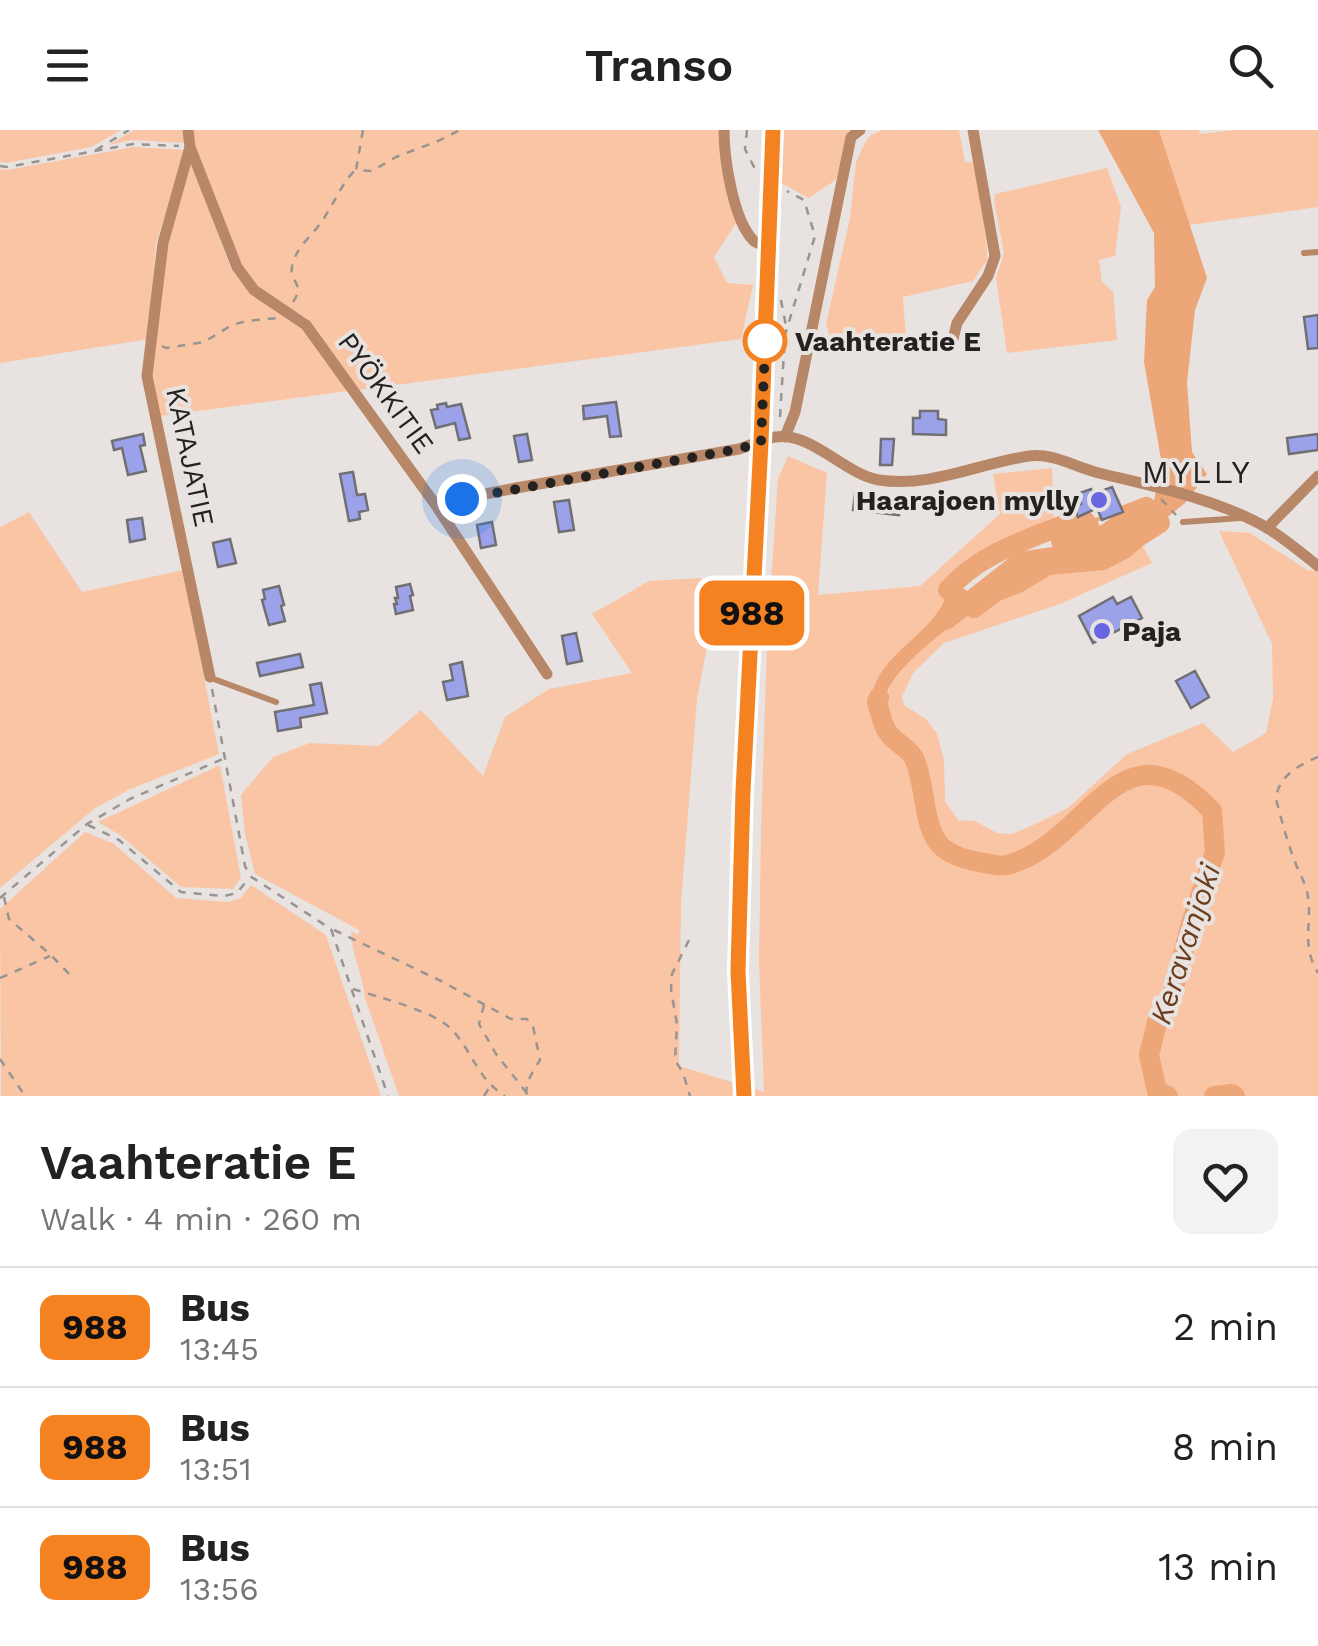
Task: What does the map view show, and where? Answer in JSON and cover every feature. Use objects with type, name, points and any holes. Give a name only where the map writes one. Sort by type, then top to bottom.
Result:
[{"type":"main road","points":[[744,1096],[738,971],[744,755],[773,439],[769,248],[773,130]]},
{"type":"street","name":"KATAJATIE","points":[[188,130],[190,147],[163,243],[147,376],[210,677]]},
{"type":"street","points":[[724,130],[732,194],[742,221],[754,242],[769,248]]},
{"type":"street","points":[[773,439],[794,412],[851,136],[860,130]]},
{"type":"street","points":[[952,343],[957,323],[988,276],[995,256],[973,130]]},
{"type":"street","name":"PYÖKKITIE","points":[[190,147],[237,267],[254,290],[306,325],[435,504],[547,674]]},
{"type":"street","points":[[435,504],[739,449],[773,439],[809,444],[856,473],[900,482],[935,478],[1028,456],[1045,456],[1146,484],[1246,518],[1267,528],[1318,566]]},
{"type":"street","points":[[1267,528],[1318,476]]},
{"type":"lane","points":[[1304,253],[1318,252]]},
{"type":"lane","points":[[1183,522],[1246,518]]},
{"type":"lane","points":[[210,677],[276,702]]},
{"type":"path","points":[[94,151],[129,130]]},
{"type":"path","points":[[152,335],[166,348],[187,345],[210,339],[232,326],[278,318],[286,312],[299,290],[291,269],[300,248],[356,168],[364,130]]},
{"type":"path","points":[[356,168],[372,171],[460,130]]},
{"type":"path","points":[[747,130],[745,149],[760,177]]},
{"type":"path","points":[[0,166],[133,144],[190,147]]},
{"type":"path","points":[[784,190],[804,200],[815,236],[786,330]]},
{"type":"path","points":[[773,439],[780,420],[786,330],[781,299]]},
{"type":"path","points":[[1146,484],[1183,522]]},
{"type":"path","points":[[210,677],[250,876],[331,928],[511,1019],[527,1019],[533,1026],[540,1060],[530,1076],[526,1094]]},
{"type":"path","points":[[1318,757],[1283,778],[1276,799],[1296,867],[1306,886],[1309,953],[1318,973]]},
{"type":"path","points":[[72,977],[9,919],[2,897],[87,824],[130,799],[225,758]]},
{"type":"path","points":[[87,824],[119,840],[181,892],[224,896],[238,893],[250,876]]},
{"type":"path","points":[[331,928],[388,1096]]},
{"type":"path","points":[[689,940],[672,974],[671,990],[678,1024],[675,1060],[690,1096]]},
{"type":"path","points":[[0,978],[51,955]]},
{"type":"path","points":[[352,989],[411,1007],[449,1026],[490,1087],[505,1096]]},
{"type":"path","points":[[485,1004],[479,1024],[526,1094]]},
{"type":"path","points":[[0,1059],[25,1096]]},
{"type":"path","points":[[484,1096],[490,1087]]},
{"type":"shaded area","points":[[0,130],[121,130],[91,147],[6,163],[0,162]]},
{"type":"shaded area","points":[[134,130],[184,130],[187,143],[131,140],[109,145]]},
{"type":"shaded area","points":[[192,130],[720,130],[727,197],[736,223],[714,257],[727,283],[753,285],[741,339],[358,390],[308,319],[258,287],[241,263]]},
{"type":"shaded area","points":[[783,130],[850,130],[846,133],[837,179],[809,198],[781,183]]},
{"type":"shaded area","points":[[882,130],[959,130],[965,162],[974,162],[987,260],[973,281],[903,297],[906,342],[868,349],[831,340],[826,324],[850,218],[856,162],[871,135]]},
{"type":"shaded area","points":[[1098,130],[1159,130],[1207,278],[1195,310],[1187,383],[1192,452],[1207,474],[1185,503],[1160,523],[1146,507],[1153,504],[1162,465],[1144,362],[1147,300],[1155,287],[1154,233]]},
{"type":"shaded area","points":[[1159,130],[1199,130],[1200,134],[1318,130],[1318,207],[1189,225]]},
{"type":"shaded area","points":[[133,147],[187,150],[156,243],[149,339],[0,363],[0,169]]},
{"type":"shaded area","points":[[191,162],[231,269],[251,294],[303,328],[348,391],[160,416],[150,375],[167,244]]},
{"type":"shaded area","points":[[1107,168],[1121,207],[1115,256],[1099,260],[1102,282],[1113,291],[1117,340],[1007,353],[996,278],[1004,253],[995,194]]},
{"type":"shaded area","points":[[788,456],[827,473],[818,595],[920,586],[1000,514],[993,474],[1052,468],[1054,529],[998,551],[948,590],[945,602],[926,628],[898,653],[877,681],[869,705],[878,724],[891,684],[908,663],[941,631],[995,592],[1048,565],[1103,560],[1138,537],[1152,563],[1060,604],[944,643],[913,673],[902,697],[904,705],[926,719],[937,734],[944,760],[945,801],[958,820],[975,821],[997,833],[1012,834],[1068,808],[1127,754],[1203,723],[1233,752],[1266,733],[1273,699],[1272,644],[1219,531],[1250,533],[1309,571],[1318,570],[1318,1096],[399,1096],[365,998],[351,931],[359,935],[359,930],[255,874],[241,795],[273,757],[310,743],[379,746],[421,710],[483,776],[505,717],[549,689],[632,673],[592,614],[649,581],[701,578],[717,594],[697,699],[681,903],[679,1066],[764,1092],[759,962],[767,643],[778,479]]},
{"type":"shaded area","points":[[29,512],[82,592],[183,570],[219,754],[128,790],[94,809],[0,888],[0,527]]},
{"type":"shaded area","points":[[948,590],[974,608],[921,650],[896,677],[885,702],[889,718],[878,725],[869,705],[876,682],[893,658],[935,616]]},
{"type":"shaded area","points":[[220,765],[241,878],[233,889],[181,887],[120,835],[98,822]]},
{"type":"shaded area","points":[[85,832],[114,844],[176,898],[228,902],[241,898],[251,885],[326,935],[381,1096],[1,1096],[0,909]]},
{"type":"building","points":[[1318,315],[1318,348],[1308,349],[1304,317]]},
{"type":"building","points":[[616,402],[621,436],[610,437],[607,416],[584,419],[583,406]]},
{"type":"building","points":[[446,403],[447,407],[461,404],[470,438],[459,440],[455,423],[436,428],[431,410]]},
{"type":"building","points":[[920,411],[938,411],[938,419],[946,420],[946,435],[913,434],[913,418],[920,418]]},
{"type":"building","points":[[143,434],[145,445],[140,446],[146,471],[128,475],[122,448],[114,450],[112,441]]},
{"type":"building","points":[[527,434],[532,460],[519,462],[514,436]]},
{"type":"building","points":[[1318,434],[1318,450],[1289,454],[1287,438]]},
{"type":"building","points":[[881,439],[894,439],[892,465],[880,465]]},
{"type":"building","points":[[353,472],[357,495],[365,494],[368,510],[359,512],[360,519],[349,521],[340,474]]},
{"type":"building","name":"Haarajoen mylly","points":[[1112,487],[1123,512],[1102,520],[1097,508],[1078,517],[1074,507],[1081,504],[1077,494],[1091,489],[1093,494]]},
{"type":"building","points":[[855,494],[901,499],[899,515],[853,510]]},
{"type":"building","points":[[569,500],[574,530],[559,532],[554,502]]},
{"type":"building","points":[[142,518],[145,539],[130,542],[127,520]]},
{"type":"building","points":[[492,522],[496,545],[481,548],[477,525]]},
{"type":"building","points":[[230,539],[236,563],[218,567],[213,543]]},
{"type":"building","points":[[410,584],[413,610],[396,614],[396,587]]},
{"type":"building","points":[[279,586],[285,621],[269,625],[263,590]]},
{"type":"building","name":"Paja","points":[[1113,597],[1117,604],[1131,597],[1142,618],[1093,643],[1079,616]]},
{"type":"building","points":[[576,633],[582,661],[567,664],[562,636]]},
{"type":"building","points":[[300,654],[303,667],[260,676],[257,663]]},
{"type":"building","points":[[462,662],[468,696],[447,700],[443,682],[453,680],[450,665]]},
{"type":"building","points":[[1195,671],[1209,697],[1191,708],[1176,681]]},
{"type":"building","points":[[321,683],[327,713],[300,718],[301,727],[278,731],[275,712],[314,705],[310,685]]},
{"type":"waterway","name":"Keravanjoki","points":[[946,620],[1020,562],[1101,550],[1159,512],[1171,495]]},
{"type":"waterway","points":[[1146,507],[1160,523],[1103,560],[1048,565],[995,592],[974,608],[948,590],[975,566],[1023,541],[1073,521],[1085,521],[1089,526],[1061,541],[1064,546],[1090,540],[1107,533],[1125,515],[1146,507]]},
{"type":"waterway","points":[[1121,512],[1142,523]]},
{"type":"waterway","points":[[1087,524],[1101,518]]},
{"type":"waterway","name":"Keravanjoki","points":[[879,697],[885,728],[914,758],[935,838],[945,850],[962,857],[1004,866],[1036,853],[1128,779],[1152,775],[1180,784],[1212,811],[1215,852],[1171,998],[1158,1019],[1149,1055],[1157,1091],[1168,1096]]},
{"type":"waterway","name":"Keravanjoki","points":[[1214,1096],[1235,1096]]},
{"type":"bus line","name":"988","points":[[744,1096],[738,971],[743,791],[773,130]]},
{"type":"place","name":"Vaahteratie E","points":[[765,341]]},
{"type":"place","name":"Haarajoen mylly","points":[[1099,500]]},
{"type":"place","name":"Paja","points":[[1102,631]]},
{"type":"district","name":"MYLLY","points":[[1197,472]]},
{"type":"route","points":[[462,499],[761,442],[766,325],[765,341]]}]
